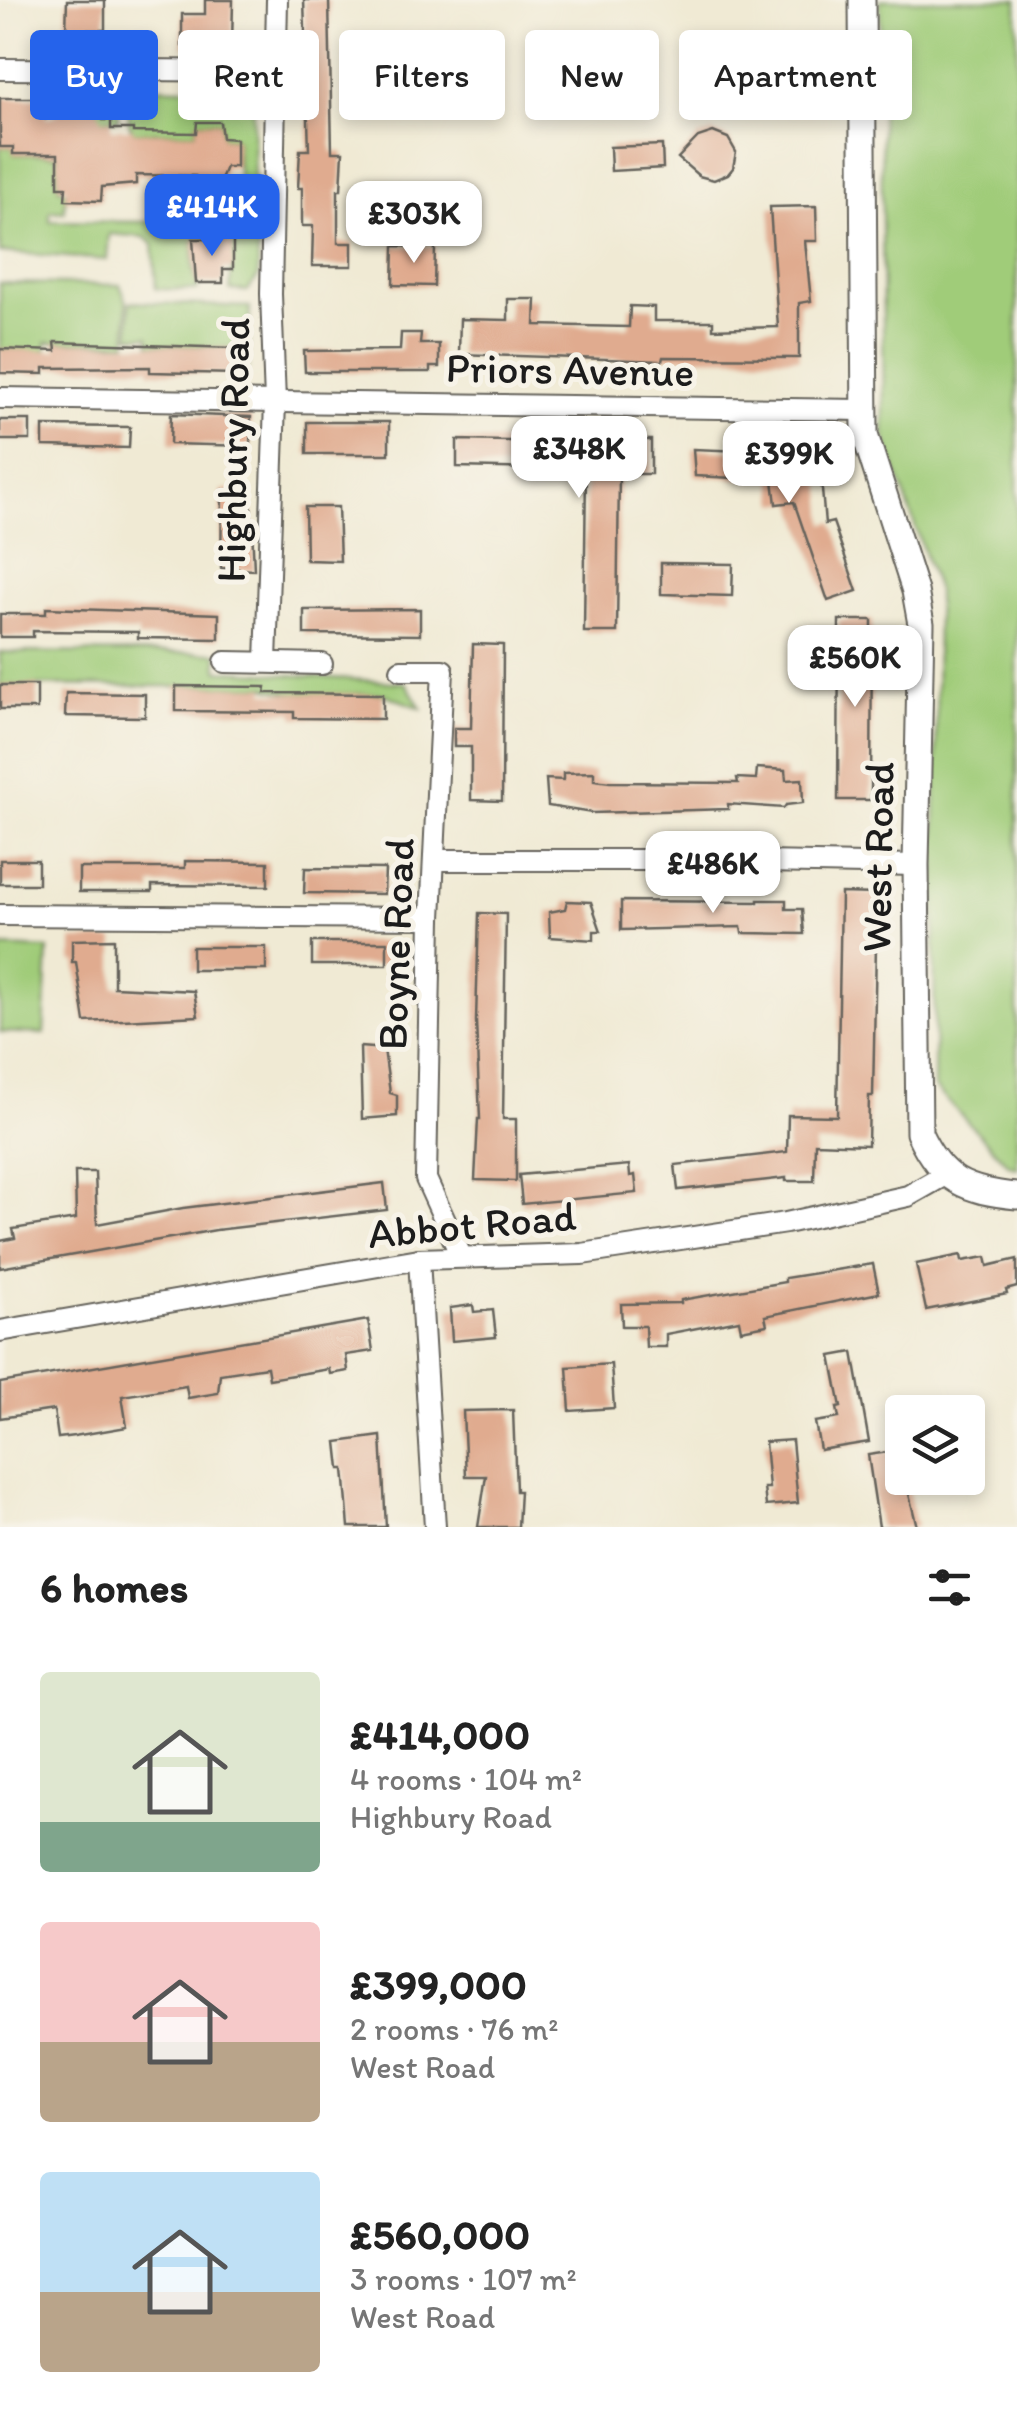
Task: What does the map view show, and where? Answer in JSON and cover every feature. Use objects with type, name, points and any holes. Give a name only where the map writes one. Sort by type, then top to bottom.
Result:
[{"type":"street","name":"Highbury Road","points":[[277,0],[277,30]]},
{"type":"street","name":"West Road","points":[[862,0],[865,435],[921,624],[916,866],[919,1133],[945,1175]]},
{"type":"street","points":[[0,69],[178,70]]},
{"type":"street","name":"Highbury Road","points":[[266,661],[275,402],[271,294],[276,120]]},
{"type":"street","name":"Priors Avenue","points":[[0,398],[864,410]]},
{"type":"street","points":[[225,662],[322,664]]},
{"type":"street","name":"Boyne Road","points":[[401,670],[443,670],[431,918],[426,1179],[461,1256]]},
{"type":"street","points":[[435,860],[916,866]]},
{"type":"street","points":[[0,915],[431,918]]},
{"type":"street","points":[[945,1175],[977,1191],[1017,1196]]},
{"type":"street","name":"Abbot Road","points":[[0,1332],[419,1259],[582,1254],[786,1224],[908,1196],[945,1175]]},
{"type":"street","points":[[419,1259],[435,1527]]},
{"type":"green space","points":[[880,0],[1017,0],[1017,1168],[1009,1165],[934,1087],[937,591],[884,434],[881,120],[912,120],[912,30],[880,30]]},
{"type":"green space","points":[[158,88],[178,88],[178,120],[253,120],[254,189],[239,188],[236,139],[222,138],[220,122],[197,122],[196,133],[133,132],[129,120],[158,120]]},
{"type":"green space","points":[[0,147],[13,147],[14,154],[58,155],[58,187],[66,192],[64,212],[50,211],[50,221],[258,223],[258,277],[247,291],[230,290],[233,239],[193,240],[198,290],[156,289],[153,244],[144,237],[109,234],[107,260],[0,252]]},
{"type":"green space","points":[[0,283],[120,285],[127,302],[127,343],[46,342],[46,352],[0,349]]},
{"type":"green space","points":[[130,302],[250,307],[248,369],[237,370],[234,348],[150,345],[149,336],[130,336]]},
{"type":"green space","points":[[0,652],[217,653],[218,670],[406,683],[421,708],[383,694],[295,694],[265,687],[0,685]]},
{"type":"green space","points":[[0,947],[48,949],[44,1034],[0,1032]]},
{"type":"building","points":[[67,0],[105,0],[105,30],[66,30]]},
{"type":"building","points":[[205,0],[233,0],[232,30],[182,30],[182,14],[205,14]]},
{"type":"building","points":[[304,0],[329,0],[332,152],[343,152],[338,243],[352,243],[352,266],[312,266],[313,226],[302,226],[300,150],[309,150],[308,120],[319,120],[319,30],[305,30]]},
{"type":"building","points":[[0,98],[30,98],[30,120],[111,120],[111,129],[196,133],[197,122],[220,122],[222,138],[236,139],[236,167],[226,167],[219,184],[194,184],[195,176],[136,175],[136,184],[102,187],[101,201],[65,200],[66,187],[58,187],[58,154],[13,154],[13,147],[0,147]]},
{"type":"building","points":[[713,132],[728,138],[736,152],[733,168],[714,180],[699,176],[678,158],[698,137]]},
{"type":"building","points":[[662,145],[663,168],[611,171],[610,147]]},
{"type":"building","points":[[816,206],[817,241],[805,241],[811,301],[799,303],[799,358],[663,357],[662,361],[459,354],[460,319],[508,320],[508,299],[536,299],[535,325],[629,327],[630,306],[654,307],[654,321],[713,321],[713,329],[778,327],[770,207]]},
{"type":"building","points":[[193,239],[233,239],[233,269],[223,269],[223,283],[196,283]]},
{"type":"building","points":[[394,246],[435,247],[434,286],[393,285]]},
{"type":"building","points":[[401,333],[421,333],[420,344],[439,344],[439,367],[430,367],[430,372],[305,372],[304,351],[400,350]]},
{"type":"building","points":[[55,342],[234,348],[237,374],[150,372],[150,367],[44,368],[44,374],[0,373],[0,349],[56,351]]},
{"type":"building","points":[[171,414],[251,417],[250,446],[170,444]]},
{"type":"building","points":[[0,420],[30,420],[30,440],[0,440]]},
{"type":"building","points":[[307,422],[389,422],[389,454],[307,454]]},
{"type":"building","points":[[43,426],[130,427],[129,448],[43,446]]},
{"type":"building","points":[[457,440],[651,440],[651,474],[619,474],[617,632],[584,632],[586,470],[457,467]]},
{"type":"building","points":[[693,449],[791,453],[796,471],[821,478],[825,524],[833,522],[857,591],[828,601],[794,502],[776,504],[773,480],[695,476]]},
{"type":"building","points":[[244,489],[244,503],[251,503],[254,570],[221,568],[222,490]]},
{"type":"building","points":[[305,507],[338,507],[340,561],[306,560]]},
{"type":"building","points":[[661,563],[733,564],[732,596],[661,594]]},
{"type":"building","points":[[46,608],[219,614],[219,639],[138,638],[138,632],[33,631],[33,637],[0,637],[0,614],[46,614]]},
{"type":"building","points":[[420,609],[420,635],[304,634],[304,610]]},
{"type":"building","points":[[839,620],[872,620],[871,800],[838,800]]},
{"type":"building","points":[[473,644],[503,645],[502,801],[471,800],[471,747],[454,747],[454,728],[471,728]]},
{"type":"building","points":[[0,685],[37,685],[37,709],[0,709]]},
{"type":"building","points":[[176,686],[266,687],[265,693],[383,694],[383,719],[294,718],[294,712],[176,711]]},
{"type":"building","points":[[66,693],[145,694],[145,717],[65,716]]},
{"type":"building","points":[[757,768],[785,770],[786,780],[802,779],[803,803],[784,808],[728,804],[728,809],[592,813],[548,806],[546,779],[563,780],[563,773],[594,772],[594,780],[610,782],[738,783],[737,778],[756,779]]},
{"type":"building","points":[[0,860],[38,860],[38,884],[0,884]]},
{"type":"building","points":[[185,861],[268,862],[268,886],[152,885],[152,892],[79,892],[79,868],[185,868]]},
{"type":"building","points":[[305,868],[385,869],[384,894],[304,893]]},
{"type":"building","points":[[841,893],[877,894],[873,1096],[869,1096],[868,1145],[815,1143],[814,1181],[786,1178],[678,1190],[675,1165],[787,1152],[788,1115],[837,1116]]},
{"type":"building","points":[[786,900],[786,909],[802,909],[804,934],[742,933],[741,927],[621,930],[621,901]]},
{"type":"building","points":[[567,901],[591,902],[601,931],[594,931],[594,940],[550,937],[549,912],[565,909]]},
{"type":"building","points":[[479,913],[506,914],[503,1119],[516,1119],[516,1181],[475,1180],[480,1119],[476,1021]]},
{"type":"building","points":[[114,939],[114,987],[194,991],[198,1016],[85,1022],[76,962],[72,962],[72,940]]},
{"type":"building","points":[[312,942],[387,942],[387,965],[312,965]]},
{"type":"building","points":[[192,947],[266,947],[266,970],[192,970]]},
{"type":"building","points":[[360,1047],[384,1049],[390,1093],[397,1095],[397,1116],[362,1119]]},
{"type":"building","points":[[629,1165],[630,1176],[635,1175],[637,1193],[522,1204],[519,1175]]},
{"type":"building","points":[[75,1172],[95,1172],[97,1224],[183,1208],[384,1183],[387,1210],[216,1230],[0,1268],[0,1241],[15,1238],[13,1229],[76,1219]]},
{"type":"building","points":[[961,1255],[962,1261],[986,1257],[988,1266],[1017,1259],[1017,1287],[1006,1290],[1007,1294],[926,1310],[916,1264]]},
{"type":"building","points":[[873,1264],[879,1293],[765,1316],[767,1325],[741,1330],[739,1320],[666,1334],[666,1347],[646,1347],[645,1326],[622,1326],[621,1304],[681,1303],[785,1282],[785,1278]]},
{"type":"building","points":[[473,1305],[474,1312],[493,1310],[496,1337],[452,1341],[450,1308]]},
{"type":"building","points":[[368,1320],[373,1351],[346,1355],[348,1371],[330,1374],[329,1369],[269,1379],[267,1367],[220,1374],[218,1393],[188,1398],[186,1386],[122,1396],[127,1427],[74,1436],[58,1438],[54,1410],[0,1418],[0,1383]]},
{"type":"building","points":[[853,1352],[869,1442],[820,1450],[815,1422],[839,1418],[837,1408],[841,1407],[831,1356]]},
{"type":"building","points":[[611,1364],[614,1408],[570,1411],[567,1367]]},
{"type":"building","points":[[513,1410],[516,1491],[520,1491],[518,1527],[478,1527],[486,1476],[466,1476],[463,1411]]},
{"type":"building","points":[[381,1436],[386,1527],[349,1527],[344,1469],[340,1469],[337,1442]]},
{"type":"building","points":[[792,1440],[798,1503],[766,1506],[764,1488],[769,1488],[765,1442]]},
{"type":"building","points":[[885,1452],[885,1495],[909,1495],[917,1527],[879,1527],[868,1455]]}]
